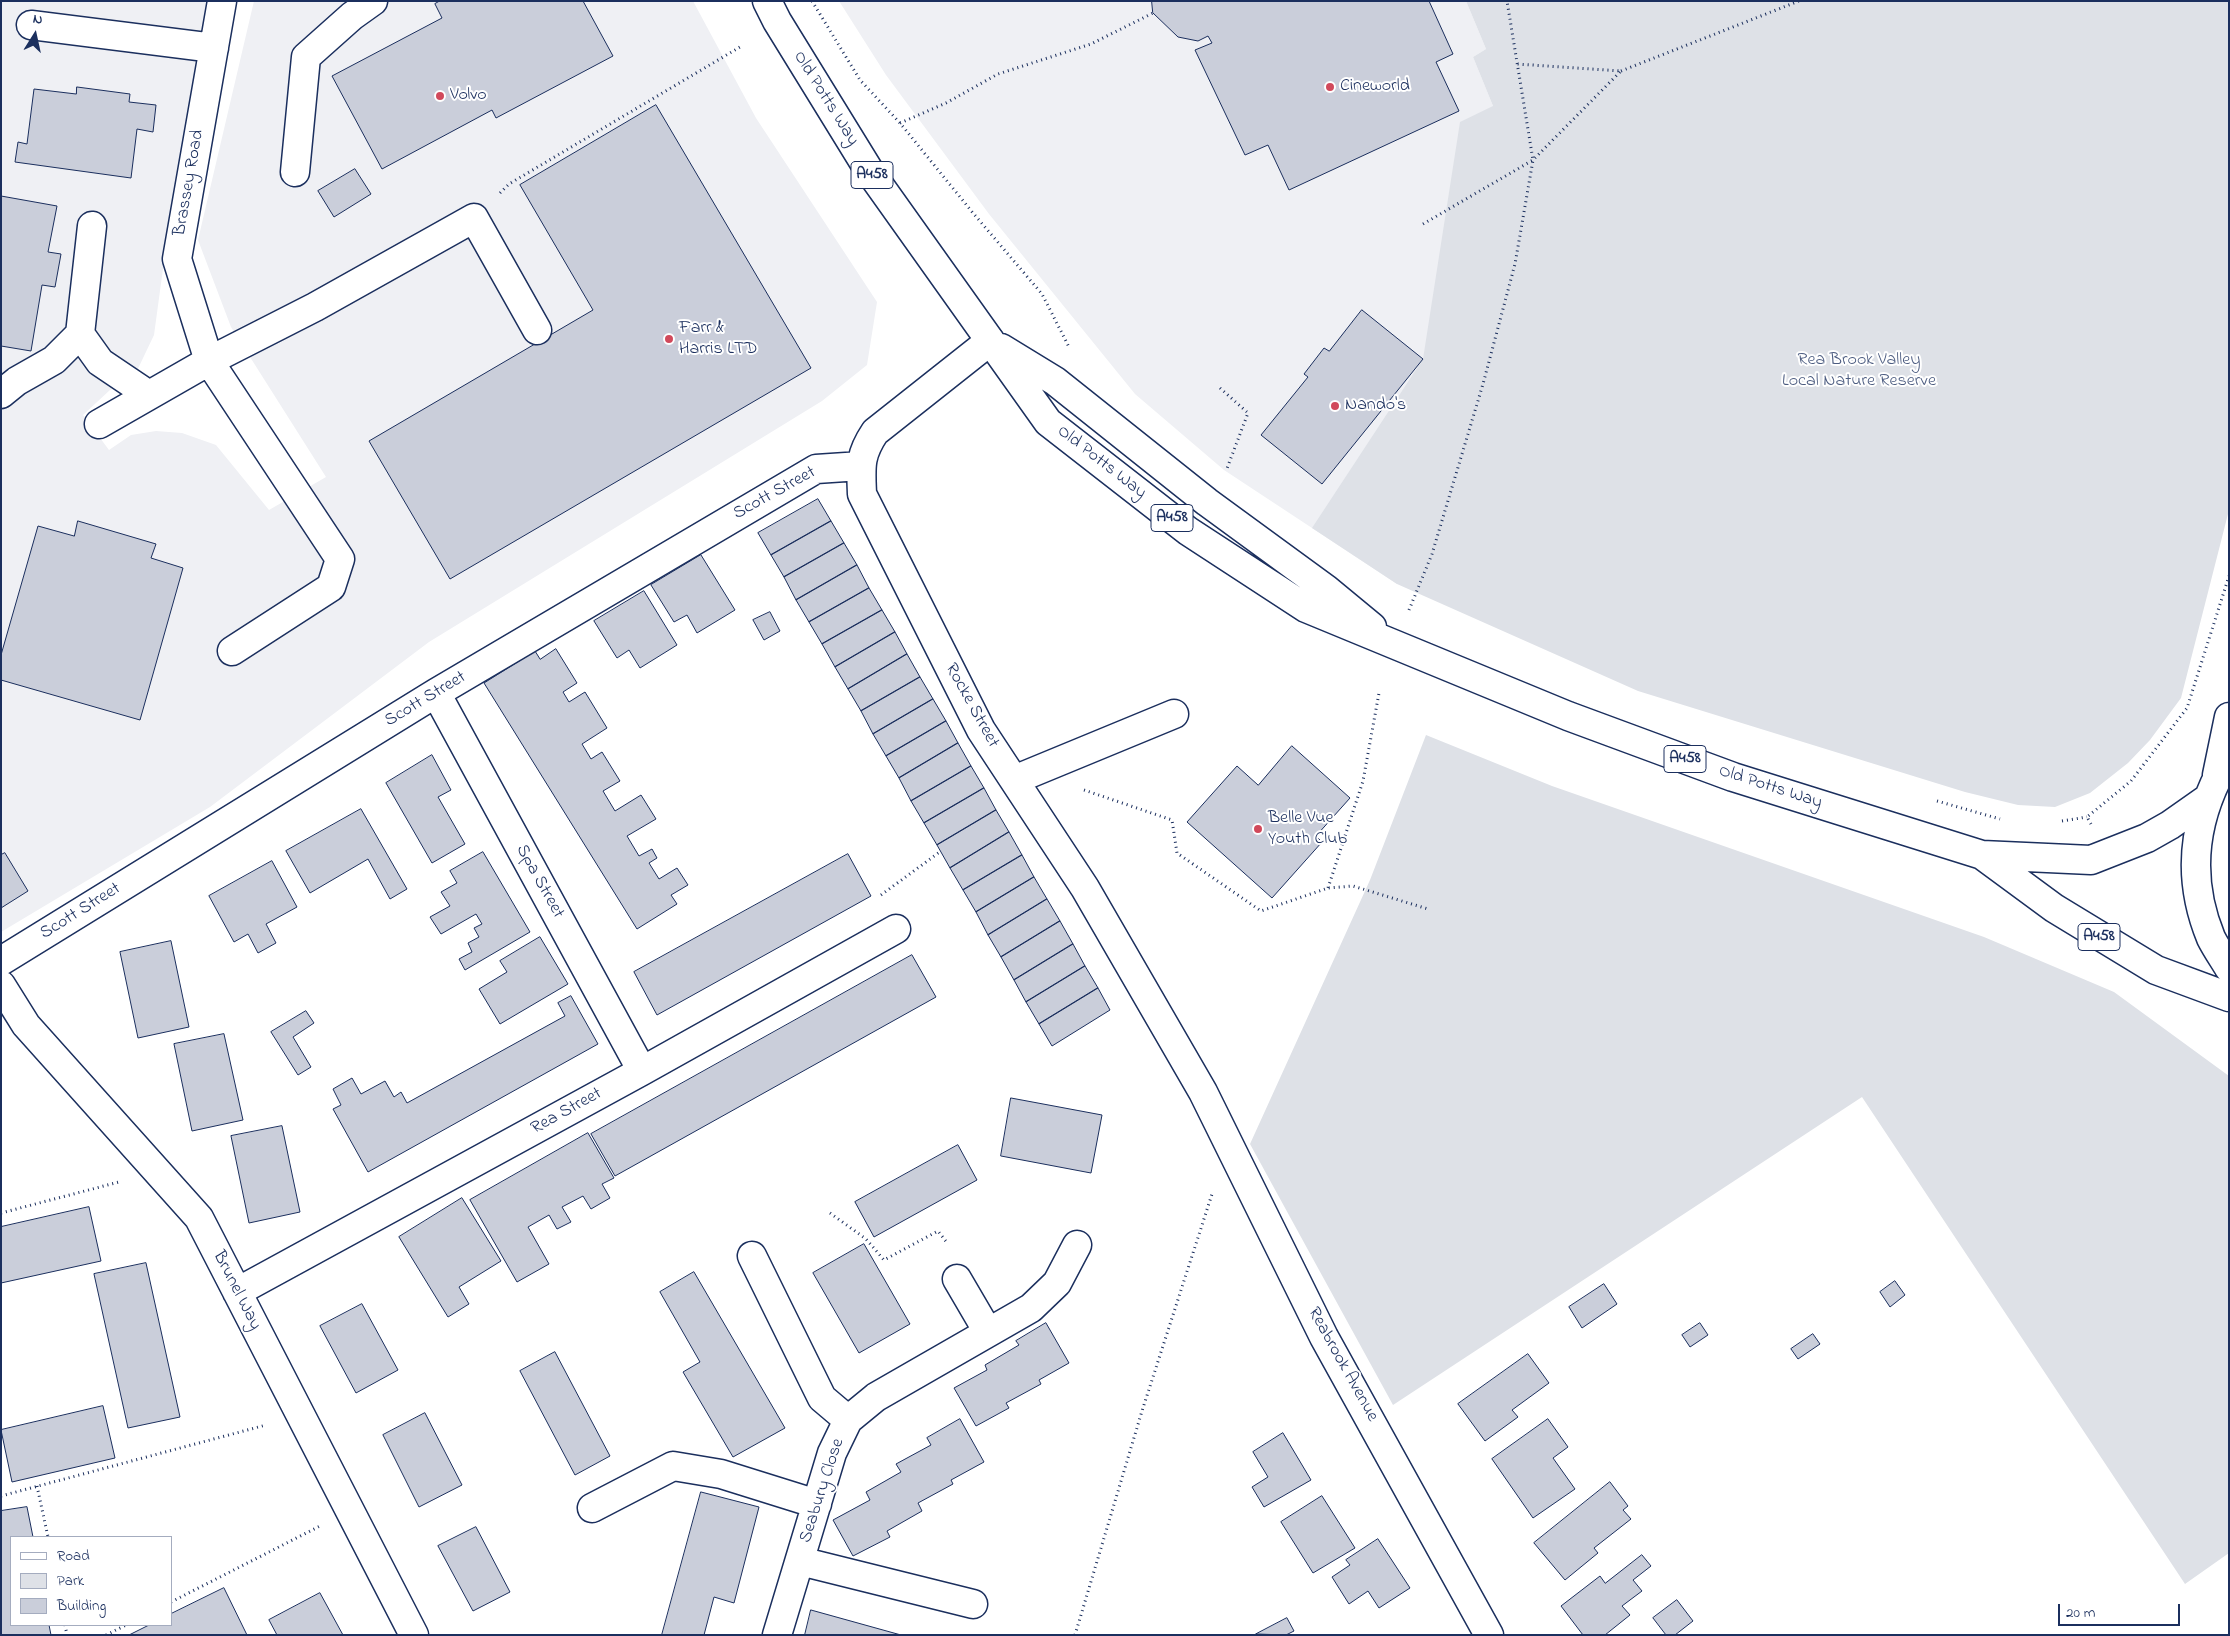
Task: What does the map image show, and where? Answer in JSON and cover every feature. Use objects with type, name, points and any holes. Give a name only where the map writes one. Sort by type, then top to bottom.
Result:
[{"type":"street","name":"Brassey Road","points":[[222,1],[177,259],[208,361],[295,488],[340,558],[331,587],[232,651]]},
{"type":"street","points":[[295,172],[306,57],[352,16],[373,1]]},
{"type":"street","name":"Old Potts Way","points":[[767,1],[782,29],[870,172],[1048,422],[1188,531],[1306,608],[1568,716],[1733,777],[1982,855],[2090,860],[2147,838],[2170,825],[2218,777]]},
{"type":"street","points":[[32,25],[214,48]]},
{"type":"street","points":[[99,424],[208,361],[315,307],[474,218],[537,330]]},
{"type":"street","points":[[1,394],[17,381],[54,360],[80,334],[92,226]]},
{"type":"street","points":[[80,334],[100,362],[149,395]]},
{"type":"street","name":"Old Potts Way","points":[[990,341],[1056,381],[1207,502],[1326,589],[1394,645]]},
{"type":"street","name":"Rocke Street","points":[[990,341],[875,432],[864,448],[861,466],[862,494],[981,730],[1023,776],[1085,888],[1203,1092]]},
{"type":"street","name":"Scott Street","points":[[1,961],[436,694],[816,468],[861,466]]},
{"type":"street","name":"Spa Street","points":[[436,694],[642,1071]]},
{"type":"street","points":[[1023,776],[1174,714]]},
{"type":"street","points":[[2229,717],[2218,777],[2197,836],[2196,857],[2198,892],[2212,939],[2229,968]]},
{"type":"street","name":"Old Potts Way","points":[[1982,855],[2054,908],[2156,970],[2229,997]]},
{"type":"street","name":"Rea Street","points":[[237,1292],[642,1071],[896,929]]},
{"type":"street","name":"Brunel Way","points":[[1,985],[26,1025],[200,1218],[414,1635]]},
{"type":"street","name":"Reabrook Avenue","points":[[1203,1092],[1324,1337],[1489,1635]]},
{"type":"street","name":"Seabury Close","points":[[777,1635],[832,1453],[848,1420],[876,1397],[1031,1308],[1057,1282],[1077,1245]]},
{"type":"street","points":[[752,1256],[822,1398],[848,1420]]},
{"type":"street","points":[[957,1279],[988,1332]]},
{"type":"street","points":[[592,1508],[673,1466],[721,1474],[817,1504]]},
{"type":"street","points":[[800,1562],[973,1604]]},
{"type":"path","points":[[812,1],[860,80],[900,123],[1042,294],[1072,353]]},
{"type":"path","points":[[1409,610],[1432,554],[1483,384],[1515,264],[1533,160],[1507,1]]},
{"type":"path","points":[[1423,224],[1533,160],[1621,71],[1799,1]]},
{"type":"path","points":[[900,123],[946,103],[998,74],[1091,44],[1153,12]]},
{"type":"path","points":[[474,218],[509,184],[740,47]]},
{"type":"path","points":[[1517,64],[1621,71]]},
{"type":"path","points":[[1220,388],[1248,413],[1225,473]]},
{"type":"path","points":[[2059,822],[2087,817],[2131,781],[2187,708],[2229,576]]},
{"type":"path","points":[[1400,606],[1418,614]]},
{"type":"path","points":[[1328,888],[1363,781],[1379,693]]},
{"type":"path","points":[[1023,776],[1172,820],[1177,853],[1261,911],[1328,888],[1353,886],[1428,909]]},
{"type":"path","points":[[1934,800],[1991,815],[2006,822]]},
{"type":"path","points":[[2087,817],[2091,825]]},
{"type":"path","points":[[896,929],[878,897],[941,852]]},
{"type":"path","points":[[1075,1635],[1227,1139]]},
{"type":"path","points":[[1,1213],[158,1172]]},
{"type":"path","points":[[830,1213],[866,1238],[884,1260],[938,1230],[958,1258],[957,1279]]},
{"type":"path","points":[[1,1496],[300,1416]]},
{"type":"path","points":[[37,1486],[48,1536]]},
{"type":"path","points":[[172,1602],[270,1554],[349,1510]]},
{"type":"path","points":[[106,1635],[124,1626]]},
{"type":"shaded area","points":[[1,1],[207,1],[165,254],[154,335],[134,377],[110,390],[83,415],[109,450],[131,435],[156,431],[182,433],[216,445],[269,510],[326,477],[231,327],[198,240],[254,1],[693,1],[756,118],[877,302],[867,365],[822,401],[429,642],[210,807],[1,932]]},
{"type":"shaded area","points":[[839,1],[1466,1],[1486,49],[1473,57],[1493,106],[1397,584],[1224,470],[1135,394],[989,214],[886,75]]},
{"type":"green space","name":"Rea Brook Valley Local Nature Reserve","points":[[1466,1],[2229,1],[2229,510],[2181,698],[2150,740],[2128,763],[2090,793],[2055,807],[2018,805],[1965,792],[1638,691],[1397,584],[1312,528],[1423,359],[1460,122],[1493,106],[1473,57],[1486,49]]},
{"type":"green space","points":[[1426,735],[1552,786],[1984,937],[2114,992],[2229,1076],[2229,1553],[2185,1584],[1862,1097],[1393,1405],[1250,1144],[1370,880]]},
{"type":"building","name":"Volvo","points":[[440,1],[583,1],[613,56],[496,118],[492,110],[382,169],[332,76],[442,18],[435,4]]},
{"type":"building","name":"Cineworld","points":[[1152,1],[1429,1],[1453,54],[1436,62],[1459,111],[1289,190],[1268,145],[1245,155],[1195,50],[1212,43],[1208,36],[1198,41],[1178,37],[1153,13]]},
{"type":"building","points":[[77,87],[130,94],[129,102],[156,105],[153,132],[137,129],[131,178],[15,162],[18,142],[27,144],[34,89],[76,94]]},
{"type":"building","name":"Farr & Harris LTD","points":[[656,105],[811,368],[450,579],[369,441],[593,310],[520,185]]},
{"type":"building","points":[[355,169],[371,194],[334,217],[318,191]]},
{"type":"building","points":[[1,196],[57,206],[48,252],[61,254],[55,287],[42,285],[31,351],[1,346]]},
{"type":"building","name":"Nando's","points":[[1362,310],[1423,359],[1322,484],[1261,435],[1308,377],[1304,374],[1324,348],[1329,351]]},
{"type":"building","points":[[818,499],[831,521],[771,555],[758,533]]},
{"type":"building","points":[[78,521],[156,544],[151,558],[183,568],[140,720],[1,680],[1,655],[38,526],[74,536]]},
{"type":"building","points":[[831,521],[844,543],[784,577],[771,555]]},
{"type":"building","points":[[844,543],[857,565],[796,600],[784,577]]},
{"type":"building","points":[[701,555],[735,610],[697,633],[687,615],[674,622],[651,585]]},
{"type":"building","points":[[857,565],[869,588],[809,622],[796,600]]},
{"type":"building","points":[[869,588],[882,610],[822,644],[809,622]]},
{"type":"building","points":[[644,591],[677,645],[640,668],[629,650],[617,658],[594,621]]},
{"type":"building","points":[[882,610],[895,632],[835,667],[822,644]]},
{"type":"building","points":[[770,612],[780,631],[764,640],[753,620]]},
{"type":"building","points":[[895,632],[907,654],[848,689],[835,667]]},
{"type":"building","points":[[556,649],[577,683],[563,692],[569,702],[585,692],[607,728],[582,744],[591,759],[602,752],[620,781],[603,791],[615,811],[641,795],[656,819],[627,836],[639,856],[652,849],[657,858],[649,863],[659,879],[677,868],[688,885],[671,895],[677,904],[637,929],[484,683],[535,651],[540,659]]},
{"type":"building","points":[[907,654],[920,677],[861,711],[848,689]]},
{"type":"building","points":[[920,677],[933,699],[873,734],[861,711]]},
{"type":"building","points":[[933,699],[946,721],[886,756],[873,734]]},
{"type":"building","points":[[946,721],[958,743],[899,778],[886,756]]},
{"type":"building","points":[[958,743],[971,766],[911,801],[899,778]]},
{"type":"building","name":"Belle Vue Youth Club","points":[[1292,746],[1350,798],[1316,836],[1322,842],[1272,898],[1187,822],[1237,766],[1258,785]]},
{"type":"building","points":[[432,755],[451,790],[438,797],[465,844],[432,863],[386,783]]},
{"type":"building","points":[[971,766],[984,788],[924,823],[911,801]]},
{"type":"building","points":[[984,788],[996,810],[937,845],[924,823]]},
{"type":"building","points":[[361,809],[407,889],[390,899],[368,859],[310,893],[286,851]]},
{"type":"building","points":[[996,810],[1009,832],[950,868],[937,845]]},
{"type":"building","points":[[1009,832],[1022,855],[963,890],[950,868]]},
{"type":"building","points":[[483,852],[530,932],[465,970],[459,959],[472,952],[468,943],[479,937],[474,928],[482,924],[476,914],[441,934],[430,917],[450,906],[441,892],[457,883],[450,871]]},
{"type":"building","points":[[5,853],[28,891],[1,908],[1,855]]},
{"type":"building","points":[[848,854],[871,896],[657,1015],[634,972]]},
{"type":"building","points":[[1022,855],[1034,877],[976,912],[963,890]]},
{"type":"building","points":[[272,861],[297,907],[266,924],[276,943],[258,953],[248,934],[234,942],[209,896]]},
{"type":"building","points":[[1034,877],[1047,899],[988,935],[976,912]]},
{"type":"building","points":[[1047,899],[1060,921],[1001,957],[988,935]]},
{"type":"building","points":[[1060,921],[1073,944],[1014,980],[1001,957]]},
{"type":"building","points":[[540,937],[568,984],[500,1024],[479,989],[507,972],[500,961]]},
{"type":"building","points":[[171,941],[189,1027],[138,1038],[120,952]]},
{"type":"building","points":[[1073,944],[1085,966],[1026,1002],[1014,980]]},
{"type":"building","points":[[912,955],[936,997],[615,1176],[591,1134]]},
{"type":"building","points":[[1085,966],[1098,988],[1039,1024],[1026,1002]]},
{"type":"building","points":[[1098,988],[1110,1010],[1052,1046],[1039,1024]]},
{"type":"building","points":[[571,996],[598,1044],[368,1172],[333,1109],[341,1105],[333,1089],[352,1078],[361,1094],[385,1081],[394,1097],[401,1092],[407,1103],[565,1016],[558,1003]]},
{"type":"building","points":[[306,1011],[314,1023],[293,1037],[311,1067],[298,1075],[271,1032]]},
{"type":"building","points":[[224,1034],[243,1120],[192,1131],[174,1044]]},
{"type":"building","points":[[1011,1098],[1102,1115],[1091,1173],[1001,1156]]},
{"type":"building","points":[[282,1126],[300,1212],[249,1223],[231,1136]]},
{"type":"building","points":[[588,1133],[614,1178],[602,1184],[610,1198],[591,1209],[583,1196],[562,1207],[571,1222],[557,1229],[549,1215],[528,1227],[549,1264],[517,1282],[470,1200]]},
{"type":"building","points":[[958,1145],[977,1180],[874,1237],[855,1202]]},
{"type":"building","points":[[462,1198],[501,1261],[459,1287],[469,1304],[448,1317],[399,1237]]},
{"type":"building","points":[[89,1207],[101,1261],[1,1283],[1,1227]]},
{"type":"building","points":[[864,1244],[910,1324],[859,1353],[813,1273]]},
{"type":"building","points":[[146,1263],[180,1417],[128,1428],[94,1274]]},
{"type":"building","points":[[694,1272],[785,1428],[733,1457],[683,1372],[700,1362],[660,1292]]},
{"type":"building","points":[[1895,1281],[1905,1295],[1890,1307],[1880,1292]]},
{"type":"building","points":[[1604,1284],[1617,1304],[1582,1328],[1569,1307]]},
{"type":"building","points":[[362,1304],[398,1370],[356,1393],[320,1326]]},
{"type":"building","points":[[1046,1323],[1069,1363],[1039,1380],[1041,1384],[1006,1403],[1009,1408],[976,1426],[954,1388],[987,1370],[985,1365],[1019,1345],[1016,1341]]},
{"type":"building","points":[[1700,1323],[1708,1335],[1690,1347],[1682,1335]]},
{"type":"building","points":[[1813,1334],[1820,1344],[1798,1359],[1791,1349]]},
{"type":"building","points":[[555,1352],[610,1456],[575,1475],[520,1371]]},
{"type":"building","points":[[1528,1354],[1549,1383],[1512,1410],[1518,1417],[1485,1441],[1458,1404]]},
{"type":"building","points":[[103,1406],[115,1458],[12,1482],[1,1430]]},
{"type":"building","points":[[425,1413],[462,1485],[419,1507],[383,1435]]},
{"type":"building","points":[[960,1419],[984,1462],[951,1480],[953,1484],[918,1503],[922,1511],[887,1531],[890,1537],[853,1556],[833,1520],[870,1500],[866,1492],[901,1472],[896,1464],[931,1445],[927,1438]]},
{"type":"building","points":[[1548,1419],[1568,1447],[1553,1458],[1575,1489],[1533,1518],[1492,1459]]},
{"type":"building","points":[[1283,1433],[1311,1480],[1264,1507],[1252,1487],[1268,1477],[1253,1452]]},
{"type":"building","points":[[1610,1482],[1628,1506],[1623,1510],[1631,1519],[1594,1548],[1598,1553],[1565,1580],[1534,1543]]},
{"type":"building","points":[[701,1492],[759,1507],[734,1603],[714,1597],[704,1635],[662,1635]]},
{"type":"building","points":[[1322,1496],[1355,1548],[1313,1573],[1281,1522]]},
{"type":"building","points":[[27,1507],[33,1536],[10,1536],[10,1626],[49,1626],[51,1635],[1,1635],[1,1511]]},
{"type":"building","points":[[476,1527],[510,1592],[473,1611],[438,1546]]},
{"type":"building","points":[[1378,1539],[1410,1588],[1379,1608],[1368,1591],[1349,1604],[1332,1577],[1350,1565],[1346,1560]]},
{"type":"building","points":[[1642,1555],[1651,1566],[1633,1580],[1642,1591],[1622,1606],[1630,1615],[1605,1635],[1583,1635],[1561,1606],[1600,1576],[1605,1583]]},
{"type":"building","points":[[224,1588],[247,1635],[129,1635],[147,1626],[172,1626],[172,1614]]},
{"type":"building","points":[[320,1593],[343,1635],[277,1635],[269,1620]]},
{"type":"building","points":[[1677,1600],[1693,1621],[1675,1635],[1666,1635],[1653,1618]]},
{"type":"building","points":[[811,1610],[901,1635],[805,1635]]},
{"type":"building","points":[[1287,1618],[1294,1631],[1286,1635],[1256,1634]]},
{"type":"place","name":"Cineworld","points":[[1330,87]]},
{"type":"place","name":"Volvo","points":[[440,96]]},
{"type":"place","name":"Farr & Harris LTD","points":[[669,339]]},
{"type":"place","name":"Nando's","points":[[1335,406]]},
{"type":"place","name":"Belle Vue Youth Club","points":[[1258,829]]}]
